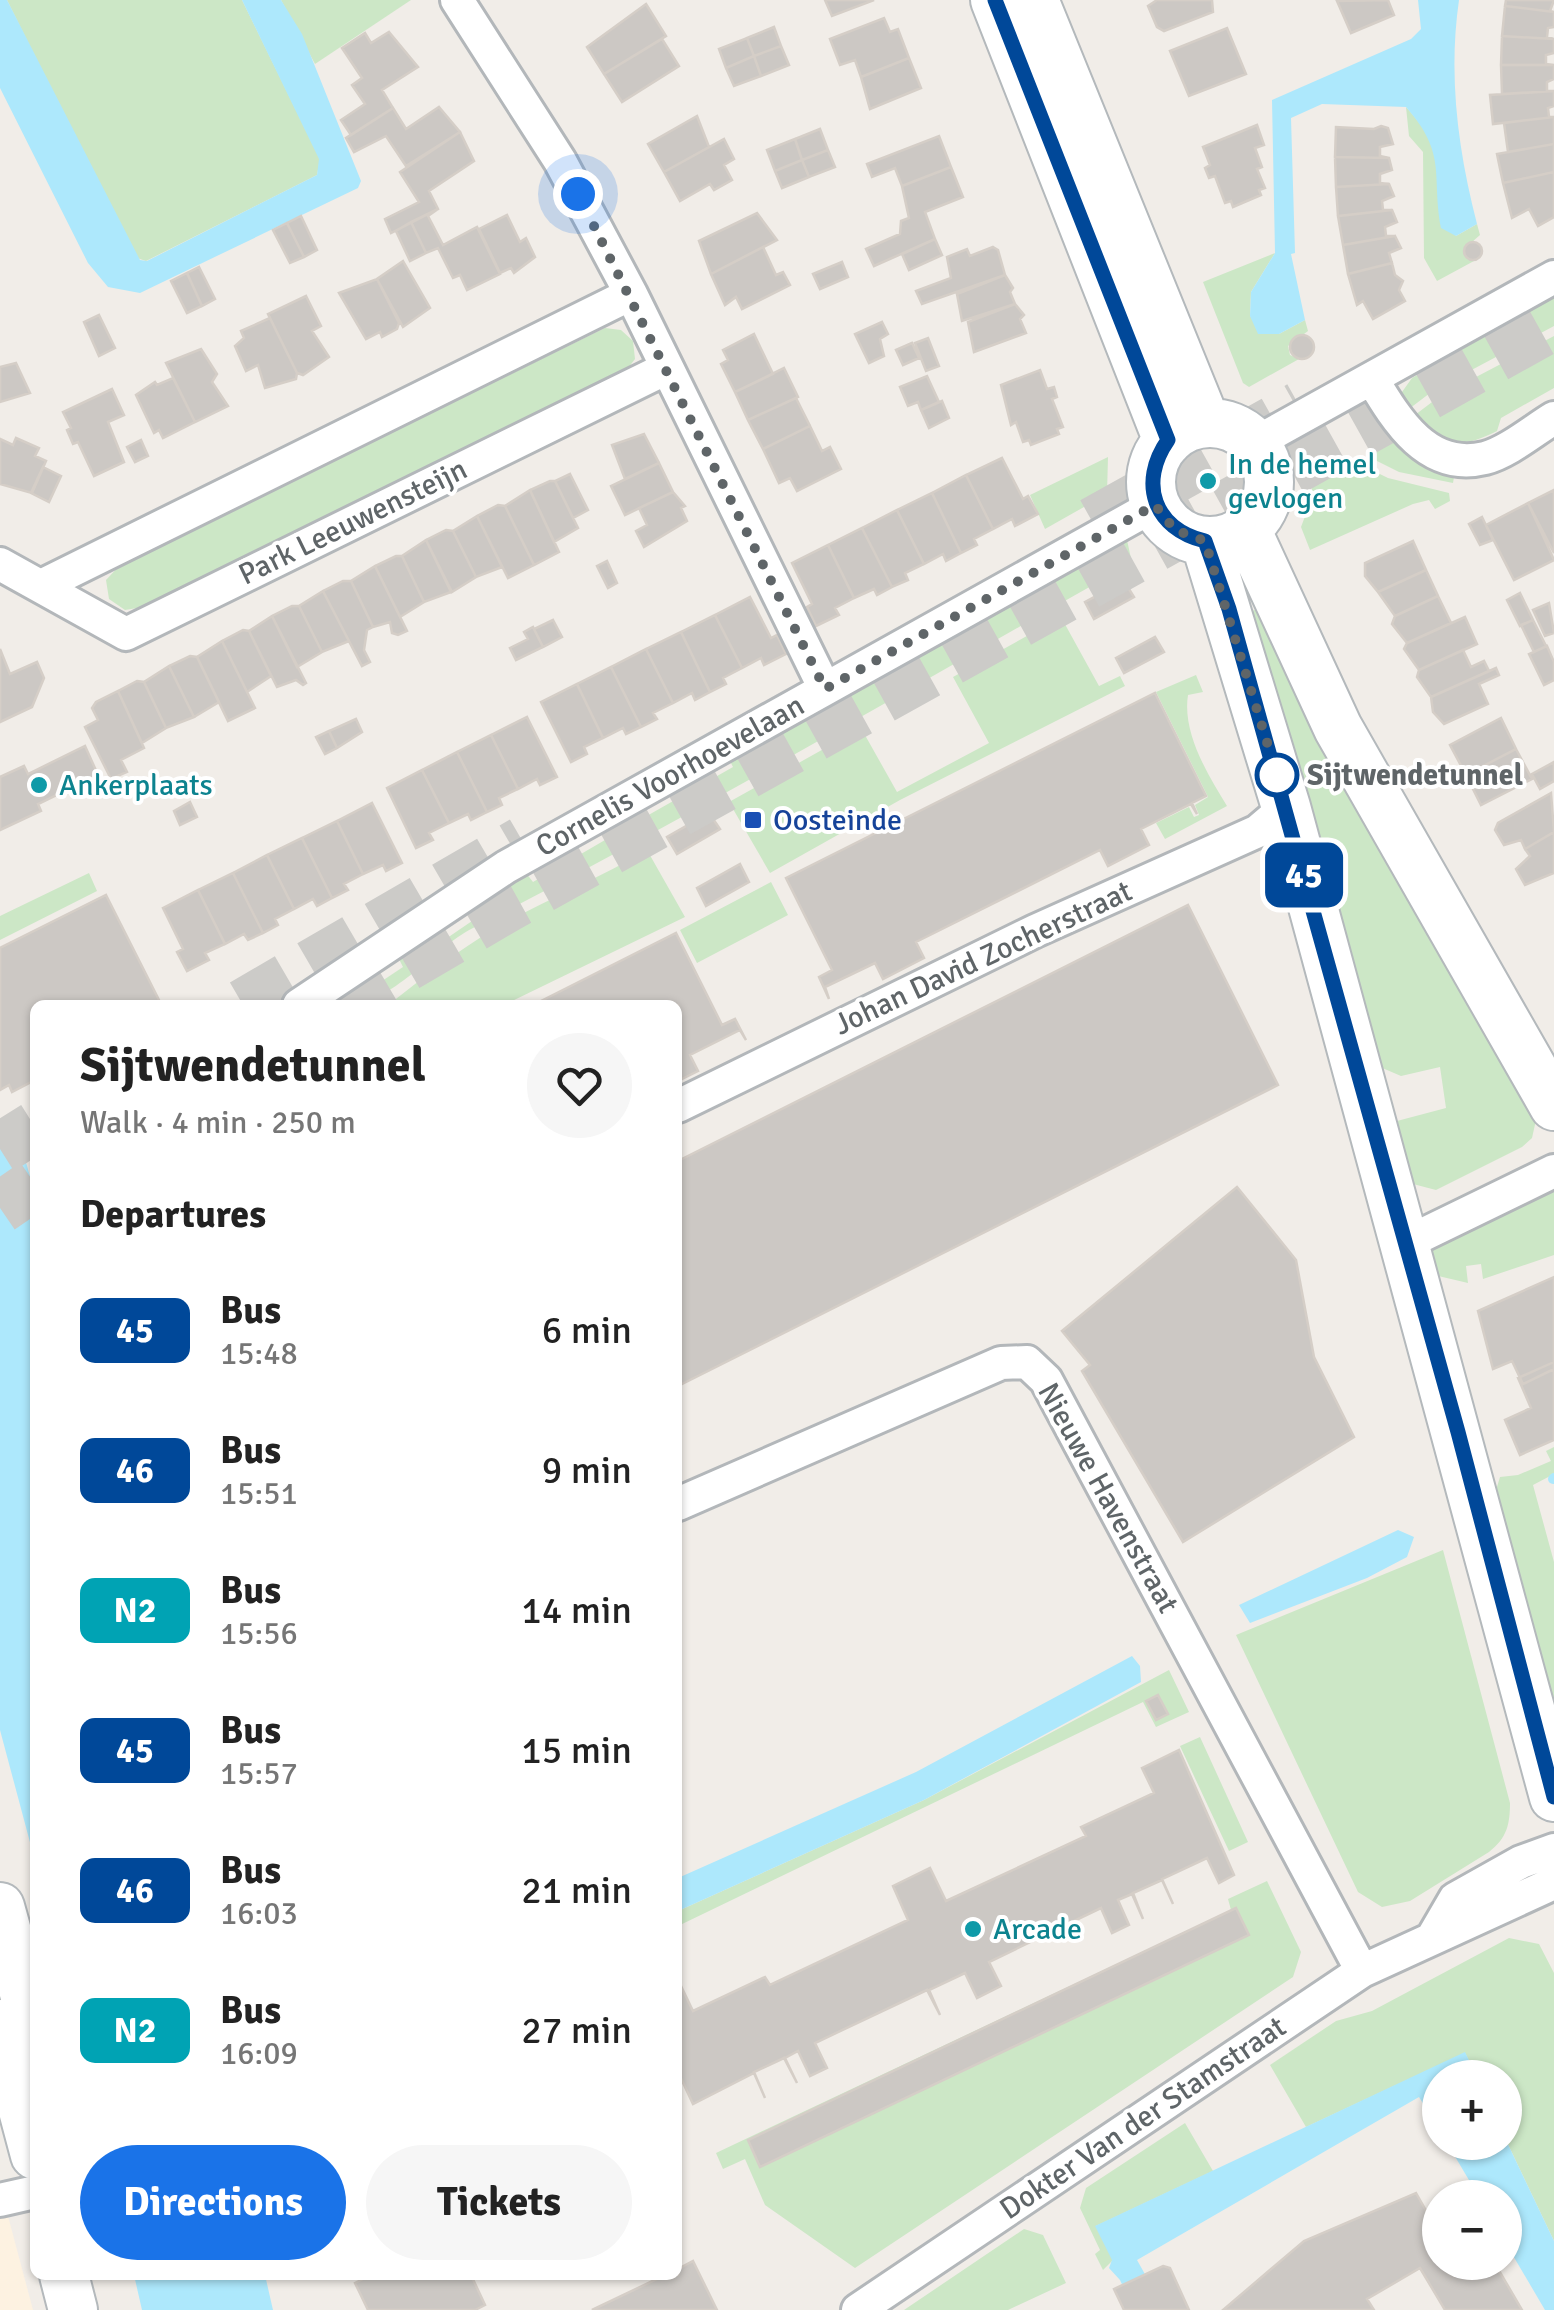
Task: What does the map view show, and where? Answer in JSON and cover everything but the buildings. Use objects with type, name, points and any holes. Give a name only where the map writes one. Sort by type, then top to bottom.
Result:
[{"type":"street","points":[[457,0],[560,161],[632,294],[825,689]]},
{"type":"street","points":[[973,0],[1092,305],[1143,326]]},
{"type":"street","points":[[995,0],[1187,432]]},
{"type":"street","points":[[1034,0],[1143,326]]},
{"type":"street","points":[[1056,0],[1164,275],[1143,326]]},
{"type":"street","points":[[1255,444],[1554,278]]},
{"type":"street","points":[[43,584],[632,294]]},
{"type":"street","name":"Park Leeuwensteijn","points":[[0,564],[43,584],[126,634],[667,368]]},
{"type":"street","points":[[1372,379],[1398,422],[1441,457],[1487,458],[1554,418]]},
{"type":"street","points":[[1233,428],[1255,444],[1269,478],[1259,514],[1226,535],[1175,530],[1155,505],[1152,471],[1187,432],[1233,428]]},
{"type":"street","name":"Cornelis Voorhoevelaan","points":[[307,1000],[506,868],[1155,505]]},
{"type":"street","points":[[1226,535],[1286,806],[1554,1797]]},
{"type":"street","points":[[1226,535],[1554,1106]]},
{"type":"street","name":"Johan David Zocherstraat","points":[[682,1104],[1035,931],[1258,830],[1286,806]]},
{"type":"street","points":[[1406,1244],[1554,1171]]},
{"type":"street","name":"Nieuwe Havenstraat","points":[[682,1502],[1001,1364],[1027,1362],[1046,1380],[1362,1972]]},
{"type":"street","name":"Dokter Van der Stamstraat","points":[[1434,1935],[1455,1900],[1521,1862],[1554,1850]]},
{"type":"street","name":"Dokter Van der Stamstraat","points":[[858,2310],[1362,1972],[1434,1935],[1554,1883]]},
{"type":"street","points":[[0,1907],[30,2014]]},
{"type":"street","points":[[0,2024],[30,2136]]},
{"type":"street","points":[[0,2200],[30,2193]]},
{"type":"street","points":[[65,2280],[72,2310]]},
{"type":"street","points":[[96,2280],[103,2310]]},
{"type":"shaded area","points":[[0,2186],[33,2310],[0,2310]]},
{"type":"green space","points":[[7,0],[242,0],[320,159],[317,175],[146,261],[134,257]]},
{"type":"green space","points":[[281,0],[411,0],[315,64]]},
{"type":"green space","points":[[1406,107],[1437,154],[1440,204],[1447,222],[1456,236],[1477,224],[1480,235],[1463,250],[1474,261],[1437,281],[1424,258],[1423,152],[1409,136]]},
{"type":"green space","points":[[1275,253],[1251,292],[1250,316],[1279,334],[1305,320],[1308,331],[1288,346],[1290,355],[1299,359],[1249,387],[1243,383],[1203,282]]},
{"type":"green space","points":[[1554,296],[1554,326],[1434,390],[1405,412],[1402,392],[1412,378]]},
{"type":"green space","points":[[605,328],[621,330],[633,341],[635,359],[625,372],[143,607],[125,610],[109,599],[106,580],[121,564]]},
{"type":"green space","points":[[1554,336],[1554,388],[1501,418],[1497,431],[1472,441],[1451,442],[1411,418],[1440,396]]},
{"type":"green space","points":[[1388,433],[1410,457],[1455,471],[1453,483],[1399,472],[1375,460],[1369,447]]},
{"type":"green space","points":[[1108,457],[1107,494],[1045,529],[1030,495]]},
{"type":"green space","points":[[1345,457],[1388,478],[1449,493],[1450,501],[1435,509],[1429,500],[1413,504],[1310,550],[1301,527],[1312,498],[1312,474]]},
{"type":"green space","points":[[1127,540],[1132,563],[722,795],[473,928],[379,996],[354,1000],[403,967],[398,957],[427,938],[434,947],[513,893],[508,884],[526,873],[533,882],[629,826],[624,816],[639,808],[645,817],[733,767],[728,757]]},
{"type":"green space","points":[[1266,605],[1536,1120],[1532,1138],[1522,1147],[1436,1190],[1413,1184],[1397,1121],[1446,1108],[1440,1067],[1401,1076],[1380,1067],[1243,615]]},
{"type":"green space","points":[[1061,617],[1099,686],[1120,676],[1125,686],[900,800],[770,873],[729,802],[861,728],[897,792],[989,743],[953,677]]},
{"type":"green space","points":[[1196,675],[1203,692],[1188,695],[1189,724],[1198,753],[1227,806],[1165,839],[1156,823],[1189,807],[1194,817],[1199,815],[1195,805],[1208,797],[1156,692]]},
{"type":"green space","points":[[647,850],[685,917],[514,1000],[395,1000],[496,928]]},
{"type":"green space","points":[[89,873],[97,891],[0,940],[0,916]]},
{"type":"green space","points":[[771,882],[788,915],[697,963],[680,930]]},
{"type":"green space","points":[[1554,1186],[1554,1255],[1483,1279],[1481,1264],[1466,1266],[1468,1283],[1434,1275],[1427,1255],[1430,1246]]},
{"type":"green space","points":[[1554,1447],[1554,1474],[1533,1485],[1554,1562],[1554,1758],[1490,1510],[1500,1477],[1518,1475],[1551,1461],[1546,1451]]},
{"type":"green space","points":[[1443,1550],[1510,1803],[1509,1818],[1504,1836],[1489,1852],[1410,1901],[1382,1907],[1358,1892],[1236,1635]]},
{"type":"green space","points":[[1169,1670],[1189,1712],[1156,1727],[1143,1702],[682,1924],[682,1909],[924,1800]]},
{"type":"green space","points":[[1200,1737],[1248,1842],[1229,1851],[1180,1746]]},
{"type":"green space","points":[[1267,1881],[1301,1952],[1293,1977],[855,2268],[765,2205],[745,2159],[723,2169],[716,2153],[1231,1910],[1228,1899]]},
{"type":"green space","points":[[1509,1938],[1539,1944],[1554,1973],[1554,2241],[1515,2160],[1522,2160],[1522,2060],[1468,2060],[1465,2053],[1450,2060],[1422,2060],[1422,2073],[1306,2127],[1270,2065],[1336,2021],[1372,2011]]},
{"type":"green space","points":[[1185,2123],[1213,2171],[1096,2226],[1113,2260],[1103,2270],[1095,2254],[1100,2250],[1080,2208],[1086,2188]]},
{"type":"green space","points":[[1024,2229],[1043,2235],[1066,2283],[1008,2310],[904,2310]]},
{"type":"water","points":[[0,0],[7,0],[140,260],[147,261],[317,175],[319,159],[242,0],[281,0],[302,34],[361,181],[358,188],[140,293],[108,287],[88,263],[0,88]]},
{"type":"water","points":[[1418,0],[1459,0],[1457,113],[1477,224],[1456,236],[1441,228],[1433,152],[1406,107],[1322,104],[1291,118],[1295,253],[1291,254],[1305,320],[1279,334],[1258,334],[1250,316],[1251,292],[1275,253],[1272,100],[1411,39],[1421,29]]},
{"type":"water","points":[[12,1113],[30,1176],[30,1842],[0,1730],[0,1121]]},
{"type":"water","points":[[1398,1530],[1414,1537],[1407,1557],[1367,1578],[1250,1623],[1239,1605]]},
{"type":"water","points":[[1132,1656],[1140,1666],[1141,1682],[924,1800],[682,1909],[682,1876],[916,1772]]},
{"type":"water","points":[[1465,2052],[1469,2060],[1448,2060]]},
{"type":"water","points":[[1422,2072],[1422,2102],[1419,2097],[1137,2260],[1165,2310],[1134,2310],[1120,2280],[1109,2268],[1112,2260],[1095,2226]]},
{"type":"water","points":[[1457,2160],[1515,2160],[1554,2241],[1554,2310],[1545,2310],[1522,2271],[1522,2180],[1469,2180]]},
{"type":"water","points":[[135,2280],[266,2280],[273,2310],[142,2310]]},
{"type":"tunnel","points":[[348,1000],[506,907],[1554,324]]},
{"type":"tunnel","points":[[1093,523],[1300,407]]},
{"type":"tunnel","points":[[252,1000],[523,842]]},
{"type":"tunnel","points":[[0,1149],[30,1130]]},
{"type":"tunnel","points":[[0,1208],[30,1187]]},
{"type":"bus line","name":"45","points":[[995,0],[1168,440],[1152,471],[1155,505],[1175,530],[1205,541],[1229,609],[1458,1432],[1554,1797]]},
{"type":"place","name":"In de hemel gevlogen","points":[[1208,481]]},
{"type":"place","name":"Sijtwendetunnel","points":[[1277,775]]},
{"type":"place","name":"Ankerplaats","points":[[39,785]]},
{"type":"place","name":"Oosteinde","points":[[753,820]]},
{"type":"place","name":"Arcade","points":[[973,1929]]},
{"type":"route","points":[[578,194],[632,294],[825,689],[1155,505],[1175,530],[1205,541],[1278,778],[1277,775]]}]
